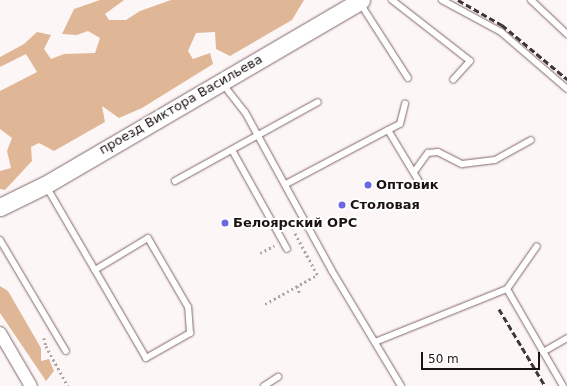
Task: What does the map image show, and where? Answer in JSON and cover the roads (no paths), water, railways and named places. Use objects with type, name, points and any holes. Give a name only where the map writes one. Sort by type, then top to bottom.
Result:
[{"type":"street","name":"проезд Виктора Васильева","points":[[0,207],[45,185],[360,1]]},
{"type":"street","points":[[0,333],[31,386]]},
{"type":"lane","points":[[392,0],[470,61],[453,80]]},
{"type":"lane","points":[[442,0],[501,32],[567,89]]},
{"type":"lane","points":[[530,0],[567,34]]},
{"type":"lane","points":[[360,1],[408,78]]},
{"type":"lane","points":[[221,82],[245,112],[286,184],[332,271],[401,386]]},
{"type":"lane","points":[[175,181],[259,136],[318,102]]},
{"type":"lane","points":[[286,184],[400,124],[405,104]]},
{"type":"lane","points":[[388,130],[421,185]]},
{"type":"lane","points":[[414,172],[428,153],[438,152],[462,164],[495,160],[530,140]]},
{"type":"lane","points":[[232,150],[286,249]]},
{"type":"lane","points":[[45,185],[146,358],[190,333],[188,307],[148,238],[95,270]]},
{"type":"lane","points":[[0,240],[66,351]]},
{"type":"lane","points":[[375,342],[507,289],[537,246]]},
{"type":"lane","points":[[507,289],[563,386]]},
{"type":"lane","points":[[543,352],[567,338]]},
{"type":"lane","points":[[264,386],[278,377]]},
{"type":"railway","points":[[458,0],[502,25],[567,79]]},
{"type":"railway","points":[[499,309],[545,386]]},
{"type":"place","name":"Оптовик","points":[[368,185]]},
{"type":"place","name":"Столовая","points":[[342,205]]},
{"type":"place","name":"Белоярский ОРС","points":[[225,223]]}]
